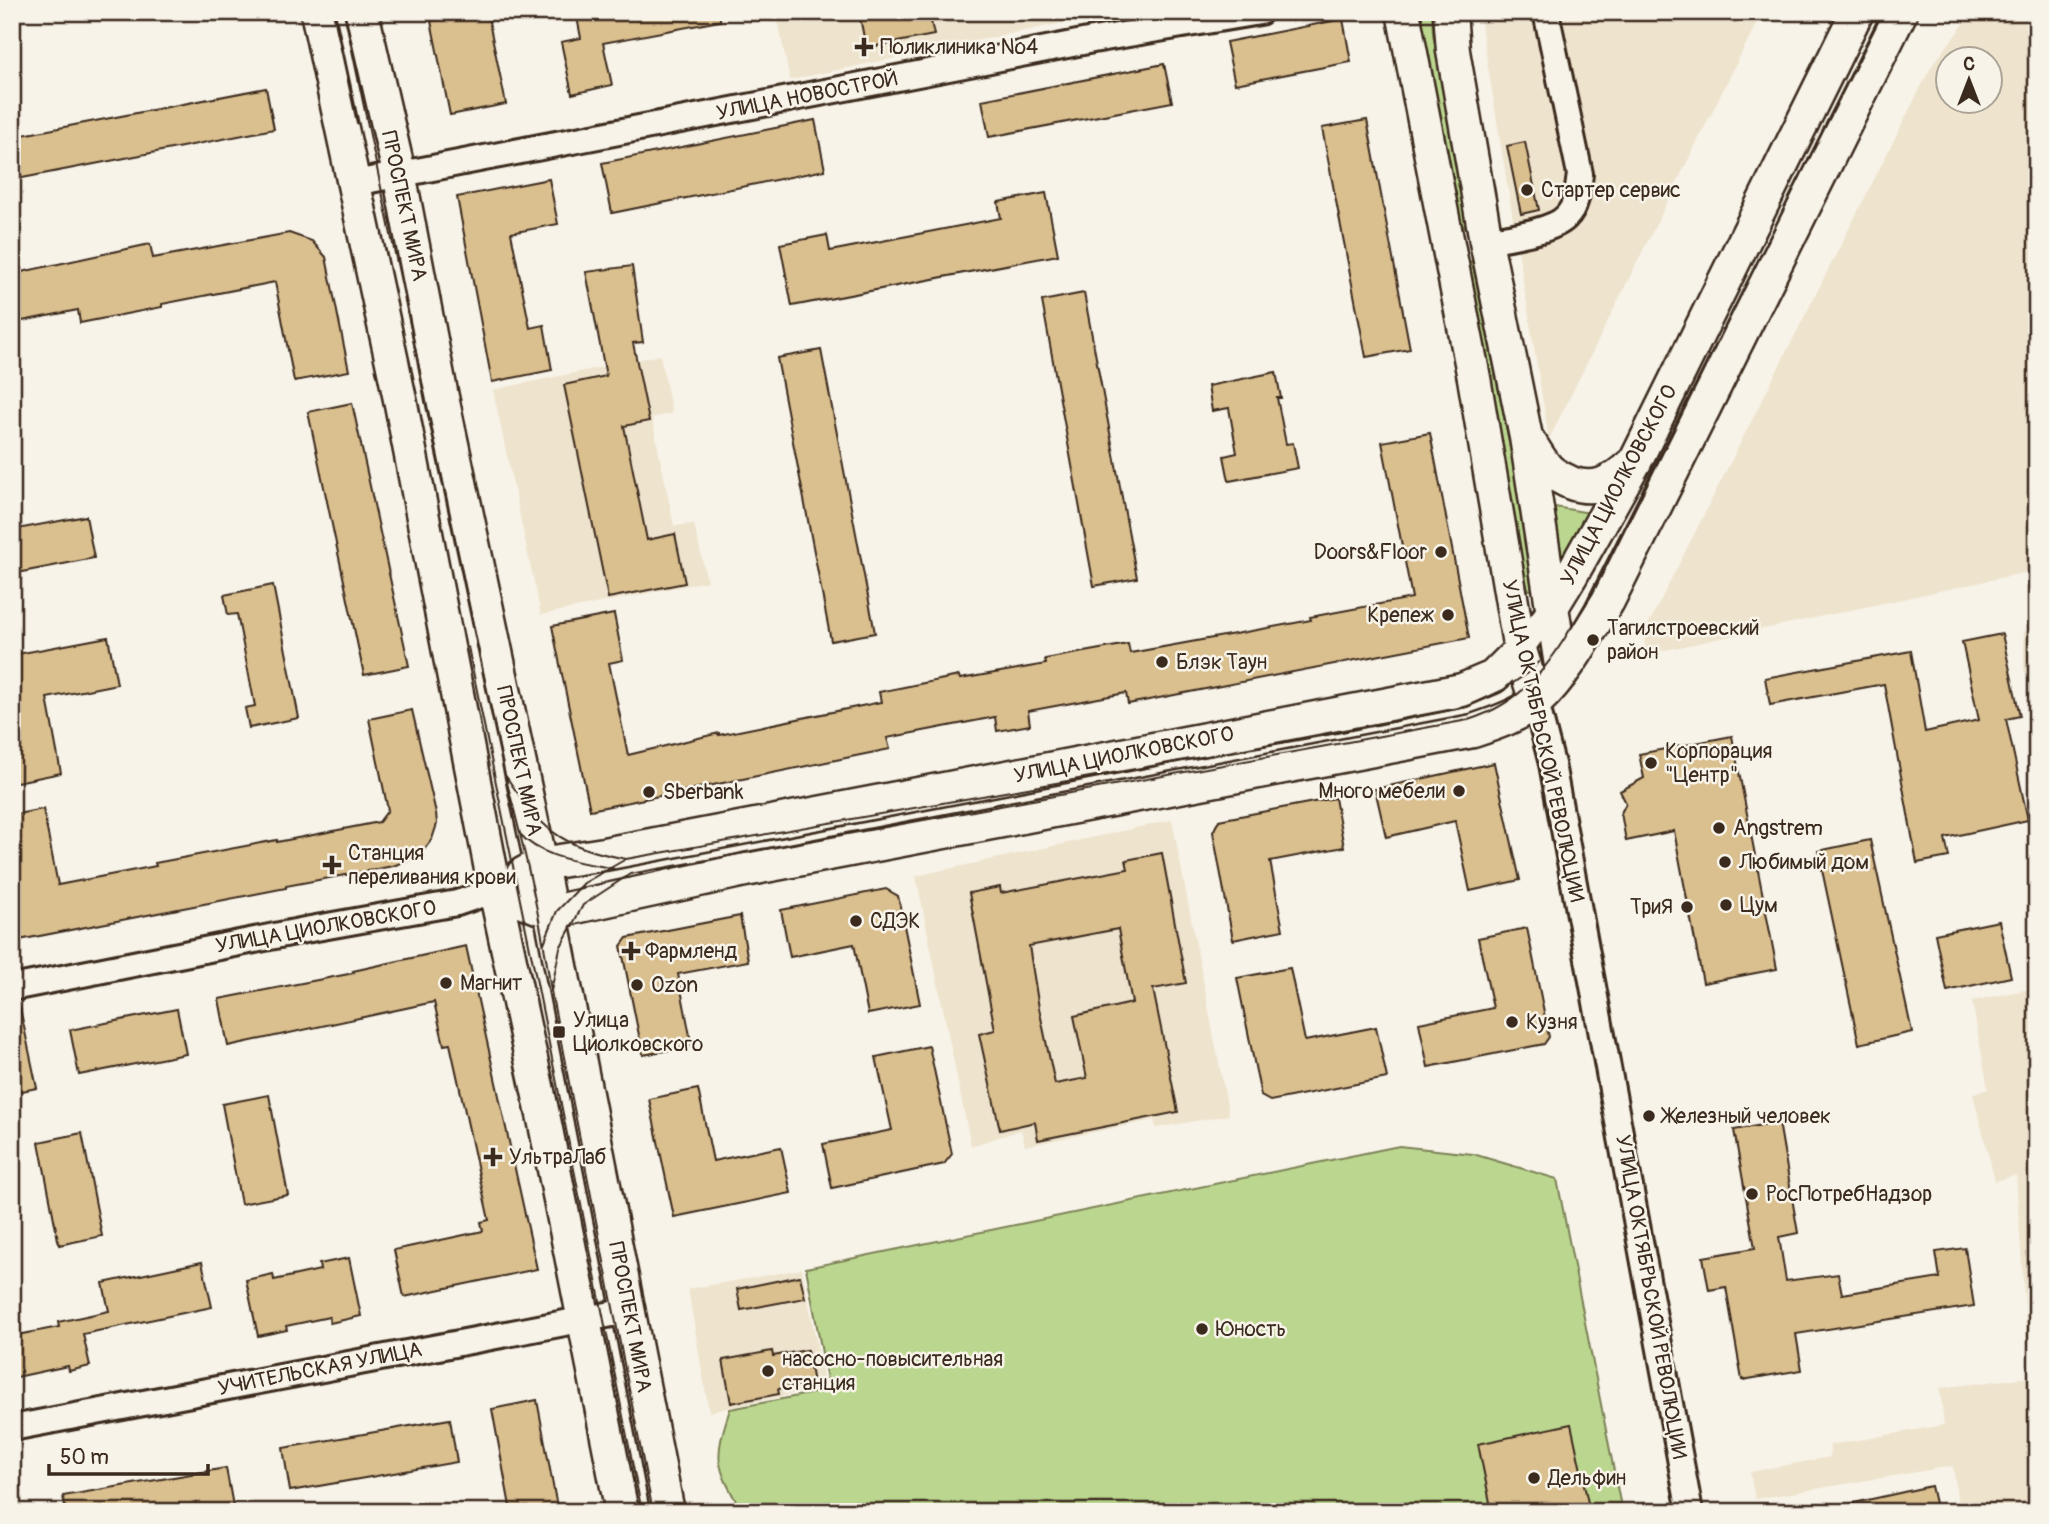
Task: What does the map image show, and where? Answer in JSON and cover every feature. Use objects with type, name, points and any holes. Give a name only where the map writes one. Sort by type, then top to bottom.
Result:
[{"type":"main road","name":"ПРОСПЕКТ МИРА","points":[[317,12],[401,404],[495,890],[545,1124],[622,1512]]},
{"type":"main road","name":"ПРОСПЕКТ МИРА","points":[[362,12],[399,173],[476,561],[541,864],[668,1512]]},
{"type":"main road","name":"УЛИЦА ОКТЯБРЬСКОЙ РЕВОЛЮЦИИ","points":[[1402,12],[1474,378],[1520,650],[1536,702]]},
{"type":"main road","name":"УЛИЦА ОКТЯБРЬСКОЙ РЕВОЛЮЦИИ","points":[[1450,12],[1453,51],[1486,241],[1526,437],[1562,672]]},
{"type":"main road","name":"УЛИЦА ЦИОЛКОВСКОГО","points":[[1552,607],[1635,462],[1857,12]]},
{"type":"main road","name":"УЛИЦА ЦИОЛКОВСКОГО","points":[[550,912],[1473,731],[1492,725],[1536,702],[1562,672],[1608,601],[1901,12]]},
{"type":"main road","points":[[1450,250],[1486,241]]},
{"type":"main road","points":[[1526,437],[1548,470],[1582,487],[1598,487],[1617,478],[1635,462]]},
{"type":"main road","name":"УЛИЦА ЦИОЛКОВСКОГО","points":[[495,890],[541,864],[1462,690],[1493,677],[1520,650]]},
{"type":"main road","points":[[495,890],[550,912]]},
{"type":"street","name":"УЛИЦА НОВОСТРОЙ","points":[[355,183],[1093,40],[1260,12]]},
{"type":"street","points":[[1486,241],[1542,229],[1566,218],[1576,200],[1580,174],[1546,12]]},
{"type":"street","name":"УЛИЦА ЦИОЛКОВСКОГО","points":[[1520,650],[1552,607]]},
{"type":"street","name":"УЛИЦА ОКТЯБРЬСКОЙ РЕВОЛЮЦИИ","points":[[1536,702],[1557,791],[1690,1512]]},
{"type":"street","name":"УЛИЦА ЦИОЛКОВСКОГО","points":[[12,988],[457,903],[495,890]]},
{"type":"street","name":"УЧИТЕЛЬСКАЯ УЛИЦА","points":[[12,1428],[628,1311]]},
{"type":"shaded area","name":"Поликлиника №4","points":[[776,12],[1100,12],[1100,15],[790,80]]},
{"type":"shaded area","points":[[1479,12],[1762,12],[1549,439]]},
{"type":"shaded area","points":[[1973,12],[2037,12],[2037,570],[1647,654],[1643,635],[1931,67],[1934,63],[1934,116],[2004,116],[2004,46],[1947,46]]},
{"type":"shaded area","points":[[660,355],[672,413],[652,418],[674,526],[694,524],[707,581],[541,615],[493,390]]},
{"type":"shaded area","points":[[2024,631],[2037,631],[2037,671],[2024,671]]},
{"type":"shaded area","points":[[1172,820],[1229,1115],[1156,1128],[1154,1120],[1025,1146],[1021,1130],[971,1146],[916,876]]},
{"type":"shaded area","points":[[2035,901],[2037,1340],[2027,1341],[2016,1175],[1995,1181],[1973,1094],[1988,1089],[1972,1001],[2034,988]]},
{"type":"shaded area","points":[[802,1269],[825,1387],[709,1412],[688,1289]]},
{"type":"shaded area","points":[[2037,1376],[2037,1512],[1959,1512],[1953,1466],[1755,1499],[1750,1472],[1830,1457],[1830,1445],[1944,1425],[1940,1388]]},
{"type":"green space","points":[[1412,12],[1432,12],[1433,34],[1466,217],[1464,228],[1453,230]]},
{"type":"green space","points":[[1472,261],[1540,590],[1529,590],[1518,567],[1459,264]]},
{"type":"green space","points":[[1549,506],[1590,513],[1564,559],[1555,548]]},
{"type":"green space","name":"Юность","points":[[1399,1146],[1473,1154],[1557,1179],[1622,1512],[742,1512],[733,1496],[722,1472],[719,1452],[730,1409],[829,1390],[806,1268]]},
{"type":"building","points":[[487,12],[506,104],[450,115],[431,21]]},
{"type":"building","points":[[576,12],[720,12],[720,21],[603,43],[612,85],[572,94],[561,42],[581,38]]},
{"type":"building","points":[[859,12],[929,12],[934,35],[866,48]]},
{"type":"building","points":[[1343,19],[1351,62],[1235,84],[1226,42]]},
{"type":"building","points":[[1164,64],[1172,102],[989,137],[982,100]]},
{"type":"building","points":[[266,88],[274,129],[12,180],[12,137]]},
{"type":"building","points":[[815,120],[825,170],[612,213],[602,163]]},
{"type":"building","points":[[1367,120],[1410,349],[1366,357],[1322,128]]},
{"type":"building","points":[[1525,142],[1539,210],[1521,214],[1507,146]]},
{"type":"building","points":[[549,179],[558,224],[511,233],[530,328],[544,325],[552,370],[492,382],[457,197]]},
{"type":"building","points":[[1046,193],[1058,255],[792,306],[780,244],[827,235],[830,251],[1001,218],[998,202]]},
{"type":"building","points":[[289,233],[312,241],[326,257],[349,371],[294,381],[275,282],[80,323],[78,310],[12,323],[12,274],[150,244],[153,258]]},
{"type":"building","points":[[632,266],[643,342],[633,343],[649,421],[624,426],[647,540],[675,534],[685,583],[608,598],[564,385],[606,376],[586,272]]},
{"type":"building","points":[[1084,293],[1137,578],[1094,586],[1042,301]]},
{"type":"building","points":[[821,350],[875,633],[831,641],[777,358]]},
{"type":"building","points":[[1276,372],[1281,398],[1277,398],[1286,444],[1293,443],[1298,468],[1229,481],[1224,456],[1237,453],[1229,408],[1212,411],[1208,386]]},
{"type":"building","points":[[352,403],[409,666],[364,675],[308,412]]},
{"type":"building","points":[[1430,433],[1469,638],[1128,704],[1126,693],[1028,711],[1030,725],[997,731],[995,717],[887,738],[890,749],[590,810],[552,626],[614,614],[623,660],[609,663],[628,755],[719,733],[881,702],[879,692],[959,676],[960,679],[1046,664],[1045,659],[1128,644],[1130,653],[1311,620],[1310,617],[1412,598],[1382,442]]},
{"type":"building","points":[[86,516],[94,558],[12,574],[12,530]]},
{"type":"building","points":[[273,585],[299,718],[249,728],[245,708],[255,706],[237,614],[228,615],[224,595]]},
{"type":"building","points":[[2002,634],[2020,716],[2006,719],[2028,820],[1945,838],[1949,857],[1917,863],[1884,684],[1770,705],[1765,678],[1911,651],[1925,732],[1979,720],[1962,642]]},
{"type":"building","points":[[108,637],[117,684],[47,698],[61,773],[12,783],[12,655]]},
{"type":"building","points":[[412,710],[437,824],[432,839],[423,851],[409,860],[393,866],[286,888],[19,940],[12,909],[12,815],[43,809],[58,885],[156,866],[155,863],[379,822],[388,810],[369,719]]},
{"type":"building","name":"Цум","points":[[1732,736],[1777,969],[1703,983],[1674,831],[1626,841],[1621,813],[1626,803],[1620,791],[1644,778],[1639,754]]},
{"type":"building","points":[[1494,763],[1520,880],[1470,891],[1455,821],[1386,837],[1375,789]]},
{"type":"building","points":[[1335,798],[1344,847],[1270,861],[1283,930],[1233,940],[1213,832],[1219,820]]},
{"type":"building","points":[[1870,840],[1912,1032],[1859,1044],[1818,851]]},
{"type":"building","points":[[1162,853],[1186,983],[1153,989],[1178,1112],[1038,1140],[1035,1122],[1000,1130],[979,1034],[995,1030],[969,893],[1000,887],[1001,893],[1128,869],[1126,860]],"holes":[[[1118,929],[1132,1003],[1074,1016],[1087,1078],[1055,1084],[1029,946]]]},
{"type":"building","points":[[886,889],[898,896],[920,1004],[868,1014],[854,944],[790,957],[781,910]]},
{"type":"building","points":[[740,916],[748,961],[678,974],[692,1046],[643,1055],[621,946],[627,938]]},
{"type":"building","points":[[1999,921],[2011,977],[1947,991],[1935,934]]},
{"type":"building","points":[[1527,928],[1549,1037],[1544,1044],[1428,1067],[1419,1023],[1493,1008],[1478,938]]},
{"type":"building","points":[[466,946],[537,1269],[404,1297],[394,1250],[483,1231],[481,1222],[489,1220],[450,1044],[444,1045],[434,1002],[228,1046],[219,999],[354,973],[353,971]]},
{"type":"building","points":[[1290,968],[1305,1041],[1376,1027],[1387,1078],[1270,1101],[1261,1096],[1237,978]]},
{"type":"building","points":[[20,1008],[37,1088],[12,1093],[12,1009]]},
{"type":"building","points":[[177,1009],[186,1054],[79,1075],[70,1030]]},
{"type":"building","points":[[929,1046],[952,1154],[944,1164],[832,1188],[823,1144],[892,1130],[876,1057]]},
{"type":"building","points":[[698,1089],[713,1161],[781,1147],[791,1193],[674,1217],[649,1099]]},
{"type":"building","points":[[269,1095],[288,1195],[241,1204],[222,1104]]},
{"type":"building","points":[[1779,1122],[1798,1233],[1779,1237],[1786,1281],[1838,1274],[1842,1294],[1940,1278],[1936,1252],[1965,1248],[1974,1306],[1796,1334],[1802,1370],[1742,1380],[1726,1287],[1709,1290],[1703,1257],[1755,1248],[1734,1130]]},
{"type":"building","points":[[82,1133],[102,1236],[59,1245],[39,1142]]},
{"type":"building","points":[[349,1258],[361,1316],[330,1323],[329,1317],[286,1326],[287,1330],[258,1336],[246,1280],[273,1274],[274,1280],[320,1270],[319,1264]]},
{"type":"building","points":[[202,1262],[212,1307],[83,1334],[90,1366],[69,1371],[68,1366],[12,1378],[12,1336],[59,1327],[58,1322],[109,1311],[103,1283]]},
{"type":"building","points":[[800,1276],[805,1298],[741,1310],[737,1289]]},
{"type":"building","name":"насосно-повысительная станция","points":[[807,1350],[813,1383],[778,1389],[779,1394],[731,1403],[723,1360],[772,1351],[773,1356]]},
{"type":"building","points":[[537,1400],[558,1512],[511,1512],[492,1409]]},
{"type":"building","points":[[450,1419],[457,1462],[290,1491],[283,1448]]},
{"type":"building","name":"Дельфин","points":[[1571,1424],[1590,1512],[1492,1512],[1478,1444]]},
{"type":"building","points":[[226,1468],[233,1506],[198,1512],[66,1512],[63,1496]]},
{"type":"building","points":[[1931,1486],[1937,1512],[1849,1512],[1849,1504]]},
{"type":"tram line","points":[[333,12],[357,123]]},
{"type":"tram line","points":[[344,12],[505,775],[537,909],[653,1512]]},
{"type":"tram line","points":[[551,991],[560,948],[583,905],[630,874],[1468,720],[1490,712],[1508,701],[1524,689],[1551,659],[1585,604],[1883,12]]},
{"type":"tram line","points":[[468,647],[642,1512]]},
{"type":"tram line","points":[[505,775],[542,823],[555,833],[584,848],[626,859],[1327,735],[1467,707],[1503,690],[1532,670],[1538,662]]},
{"type":"tram line","points":[[520,834],[551,854],[614,869]]},
{"type":"tram line","points":[[544,943],[557,911],[584,883],[626,859]]},
{"type":"place","name":"Поликлиника №4","points":[[864,47]]},
{"type":"place","name":"Стартер сервис","points":[[1527,190]]},
{"type":"place","name":"Doors&Floor","points":[[1441,552]]},
{"type":"place","name":"Крепеж","points":[[1448,615]]},
{"type":"place","name":"Тагилстроевский район","points":[[1593,640]]},
{"type":"place","name":"Блэк Таун","points":[[1162,662]]},
{"type":"place","name":"Корпорация \"Центр\"","points":[[1651,763]]},
{"type":"place","name":"Много мебели","points":[[1459,791]]},
{"type":"place","name":"Sberbank","points":[[649,792]]},
{"type":"place","name":"Angstrem","points":[[1719,828]]},
{"type":"place","name":"Любимый дом","points":[[1725,862]]},
{"type":"place","name":"Станция переливания крови","points":[[332,865]]},
{"type":"place","name":"Цум","points":[[1726,905]]},
{"type":"place","name":"ТриЯ","points":[[1687,907]]},
{"type":"place","name":"СДЭК","points":[[856,921]]},
{"type":"place","name":"Фармленд","points":[[631,951]]},
{"type":"place","name":"Магнит","points":[[446,983]]},
{"type":"place","name":"Ozon","points":[[637,985]]},
{"type":"place","name":"Кузня","points":[[1512,1022]]},
{"type":"place","name":"Улица Циолковского","points":[[559,1032]]},
{"type":"place","name":"Железный человек","points":[[1649,1116]]},
{"type":"place","name":"УльтраЛаб","points":[[493,1157]]},
{"type":"place","name":"РосПотребНадзор","points":[[1752,1194]]},
{"type":"place","name":"Юность","points":[[1202,1329]]},
{"type":"place","name":"насосно-повысительная станция","points":[[768,1371]]},
{"type":"place","name":"Дельфин","points":[[1534,1478]]}]
